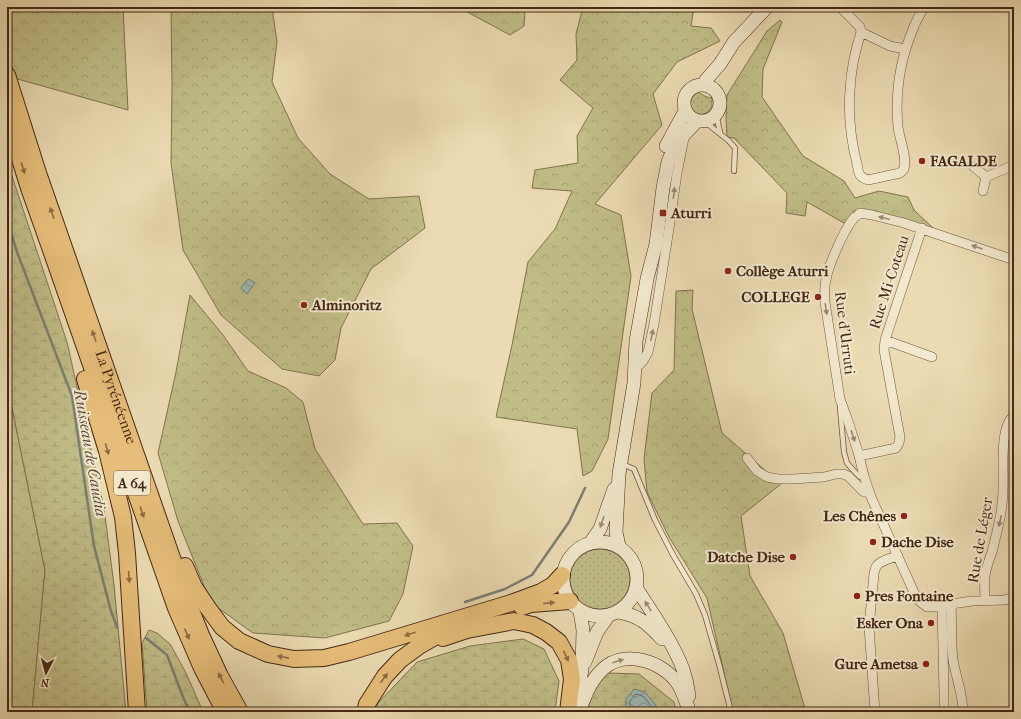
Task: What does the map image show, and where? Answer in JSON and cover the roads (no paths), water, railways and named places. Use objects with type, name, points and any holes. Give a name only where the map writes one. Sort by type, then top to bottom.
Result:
[{"type":"highway","name":"La Pyrénéenne","points":[[7,75],[38,172],[186,598],[220,676],[240,712]]},
{"type":"highway","name":"La Pyrénéenne","points":[[7,117],[29,188],[176,608],[202,668],[225,712]]},
{"type":"highway","points":[[51,250],[57,289],[107,451],[123,517],[128,560],[137,712]]},
{"type":"highway","points":[[148,492],[163,512],[179,554],[194,587],[212,614],[222,627],[240,641],[268,654],[294,659],[324,658],[349,652],[511,603],[541,592],[553,585],[562,576]]},
{"type":"highway","points":[[365,712],[367,704],[385,676],[400,660],[419,646],[447,630],[531,604],[575,606]]},
{"type":"highway","points":[[419,646],[467,630],[514,622],[533,625],[546,632],[559,642],[569,660],[572,678],[568,712]]},
{"type":"main road","points":[[703,85],[720,64],[734,42],[767,7]]},
{"type":"main road","points":[[716,92],[720,64]]},
{"type":"main road","points":[[619,546],[616,532],[620,469],[633,397],[636,341],[647,279],[656,244],[668,162],[680,139],[701,121],[712,118],[719,109],[720,103],[716,92],[713,89],[703,85],[698,85],[686,93],[683,105],[685,111],[691,118],[701,121]]},
{"type":"main road","points":[[647,279],[646,256],[658,174],[667,144],[685,111]]},
{"type":"main road","points":[[592,542],[600,529],[620,469]]},
{"type":"main road","points":[[574,712],[582,670],[583,630],[575,606],[565,593],[562,576],[565,564],[572,554],[581,546],[592,542],[601,541],[619,546],[629,554],[635,565],[638,577],[637,589],[633,598],[626,606],[614,614],[597,632],[582,670]]},
{"type":"main road","points":[[637,589],[673,648],[682,667],[686,678],[691,712]]},
{"type":"main road","points":[[575,606],[589,615],[599,616],[628,614],[642,620],[673,648]]},
{"type":"main road","points":[[580,712],[586,692],[603,669],[609,664],[626,659],[642,660],[655,664],[669,673],[678,684],[691,712]]},
{"type":"street","points":[[840,7],[860,27],[861,32],[853,63],[850,90],[850,118],[854,153],[860,175],[864,179],[868,180],[900,173],[904,169],[905,164],[898,129],[898,86],[905,49],[913,28],[924,7]]},
{"type":"street","points":[[861,32],[890,46],[905,49]]},
{"type":"street","points":[[635,369],[644,361],[648,352],[654,324],[677,173],[686,133]]},
{"type":"street","points":[[974,167],[985,185],[1014,165]]},
{"type":"street","name":"Rue d'Urruti","points":[[1014,260],[904,222],[860,213],[855,217],[844,234],[830,264],[826,279],[825,302],[840,399],[869,491],[917,599],[927,607],[1014,598]]},
{"type":"street","name":"Rue Mi-Coteau","points":[[859,456],[896,448],[899,443],[900,437],[884,350],[885,340],[922,228]]},
{"type":"street","points":[[885,340],[932,357]]},
{"type":"street","name":"Rue de Léger","points":[[985,600],[985,575],[999,525],[1003,502],[1004,436],[1008,422],[1014,416]]},
{"type":"street","points":[[748,458],[757,471],[767,477],[793,479],[843,474],[848,476],[864,492],[869,491]]},
{"type":"street","points":[[875,712],[869,627],[874,574],[878,564],[898,556]]},
{"type":"street","points":[[944,712],[946,605]]},
{"type":"street","points":[[946,605],[952,643],[953,661],[963,712]]},
{"type":"lane","points":[[716,114],[720,132]]},
{"type":"lane","points":[[701,121],[720,132],[735,148],[734,171]]},
{"type":"lane","points":[[843,407],[840,408],[844,452],[847,463],[860,477],[864,476]]},
{"type":"lane","points":[[843,474],[847,463]]},
{"type":"lane","points":[[620,469],[634,469],[655,520],[696,594],[705,615],[731,712]]},
{"type":"water","points":[[248,279],[255,283],[247,294],[241,288]]},
{"type":"water","points":[[634,689],[645,692],[660,712],[627,712],[626,699]]},
{"type":"waterway","name":"Ruisseau de Caudia","points":[[7,219],[17,252],[72,396],[94,546],[111,611],[117,627]]},
{"type":"waterway","points":[[465,602],[505,589],[532,575],[569,522],[585,488]]},
{"type":"waterway","name":"Ruisseau de Caudia","points":[[146,638],[167,655],[190,712]]},
{"type":"place","name":"FAGALDE","points":[[922,161]]},
{"type":"place","name":"Aturri","points":[[663,213]]},
{"type":"place","name":"Collège Aturri","points":[[728,271]]},
{"type":"place","name":"COLLEGE","points":[[818,297]]},
{"type":"place","name":"Alminoritz","points":[[304,305]]},
{"type":"place","name":"Les Chênes","points":[[904,516]]},
{"type":"place","name":"Dache Dise","points":[[873,542]]},
{"type":"place","name":"Datche Dise","points":[[793,557]]},
{"type":"place","name":"Pres Fontaine","points":[[857,596]]},
{"type":"place","name":"Esker Ona","points":[[931,623]]},
{"type":"place","name":"Gure Ametsa","points":[[926,664]]}]
